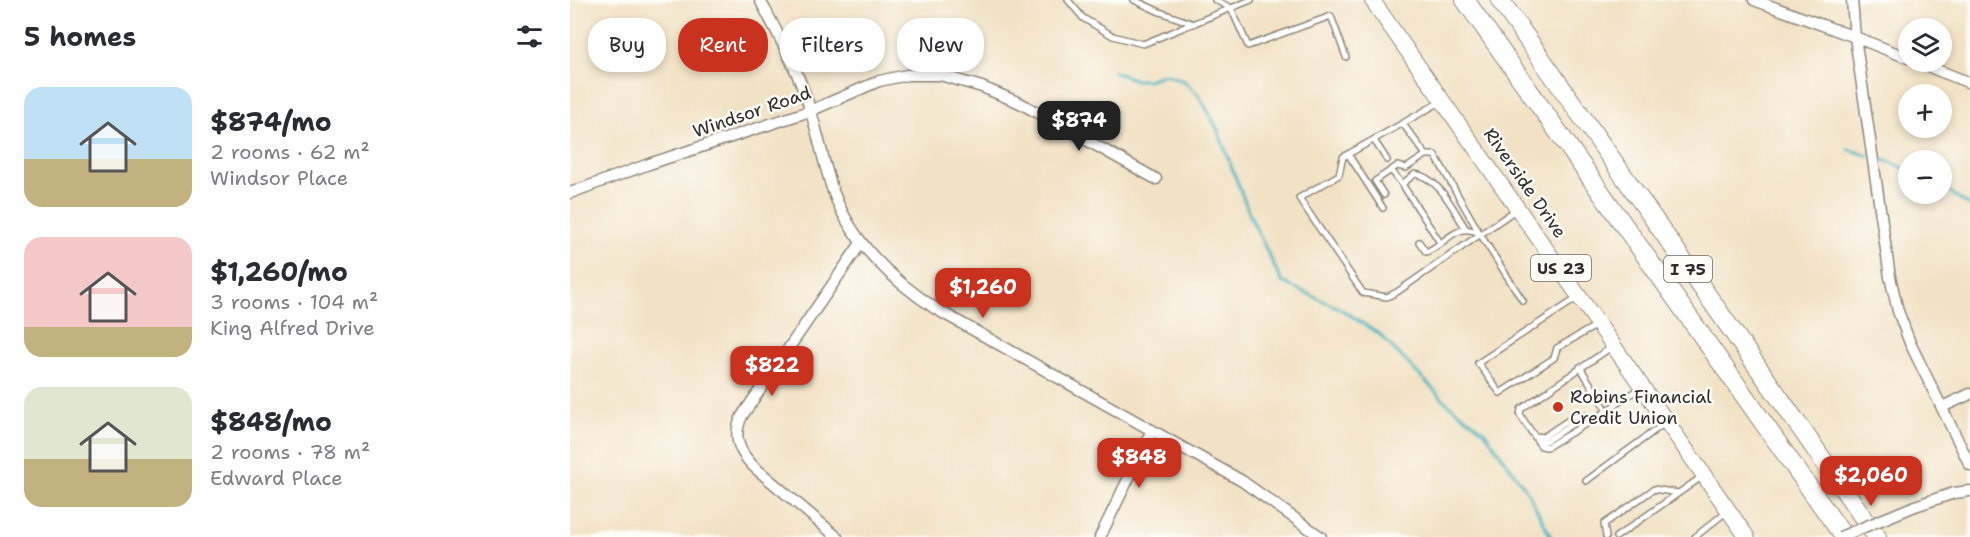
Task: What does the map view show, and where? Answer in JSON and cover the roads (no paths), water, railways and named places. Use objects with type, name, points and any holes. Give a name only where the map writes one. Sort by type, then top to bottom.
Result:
[{"type":"highway","name":"I 75","points":[[1465,0],[1842,537]]},
{"type":"highway","name":"I 75","points":[[1500,0],[1877,537]]},
{"type":"highway","points":[[1787,457],[1832,537]]},
{"type":"main road","name":"Riverside Drive","points":[[1372,0],[1581,296],[1747,537]]},
{"type":"street","points":[[760,0],[795,69],[834,193],[861,243],[884,268],[905,288],[936,309],[1242,481],[1321,537]]},
{"type":"street","points":[[1754,0],[1898,54]]},
{"type":"street","points":[[1852,0],[1855,37],[1890,278],[1898,311],[1910,343],[1970,465]]},
{"type":"street","points":[[1942,72],[1970,83]]},
{"type":"street","name":"Windsor Road","points":[[570,193],[649,164],[810,111],[879,81],[907,75],[939,75],[957,78],[982,87],[1014,101],[1155,179]]},
{"type":"street","points":[[837,537],[745,458],[737,440],[738,424],[861,243]]},
{"type":"street","points":[[1942,407],[1970,394]]},
{"type":"street","points":[[1100,537],[1152,429]]},
{"type":"street","points":[[1842,537],[1915,506],[1954,493],[1970,491]]},
{"type":"lane","points":[[1068,0],[1083,18],[1113,36],[1143,44],[1251,0]]},
{"type":"lane","points":[[1134,0],[1194,24]]},
{"type":"lane","points":[[1215,0],[1231,8],[1248,46],[1331,16],[1346,57]]},
{"type":"lane","points":[[1443,100],[1343,157],[1339,175],[1299,198],[1364,293],[1387,297],[1397,292],[1519,208]]},
{"type":"lane","points":[[1403,124],[1426,155]]},
{"type":"lane","points":[[1374,140],[1387,160]]},
{"type":"lane","points":[[1348,154],[1383,208]]},
{"type":"lane","points":[[1384,195],[1376,182],[1391,170],[1397,166],[1406,168],[1426,155],[1435,155],[1480,234],[1523,301]]},
{"type":"lane","points":[[1391,170],[1441,244]]},
{"type":"lane","points":[[1402,184],[1415,174],[1424,175],[1440,190],[1466,229]]},
{"type":"lane","points":[[1419,242],[1426,252],[1460,230],[1470,229],[1480,234]]},
{"type":"lane","points":[[1581,296],[1478,363],[1500,393],[1554,358],[1557,348],[1600,324]]},
{"type":"lane","points":[[1615,345],[1580,367],[1520,411],[1520,415],[1543,447],[1547,447],[1596,418],[1643,386]]},
{"type":"lane","points":[[1580,367],[1607,411]]},
{"type":"lane","points":[[1537,439],[1544,437],[1576,415],[1596,418]]},
{"type":"lane","points":[[1586,481],[1668,421]]},
{"type":"lane","points":[[1616,537],[1704,475]]},
{"type":"lane","points":[[1605,537],[1604,524],[1654,489],[1678,493]]},
{"type":"lane","points":[[1695,537],[1728,510]]},
{"type":"waterway","points":[[1114,72],[1136,80],[1148,80],[1165,74],[1184,81],[1198,94],[1216,126],[1251,218],[1282,282],[1339,308],[1379,334],[1447,403],[1484,431],[1527,491],[1551,537]]},
{"type":"waterway","points":[[1848,149],[1869,156]]},
{"type":"waterway","points":[[1875,158],[1898,165]]},
{"type":"waterway","points":[[1952,194],[1970,206]]},
{"type":"place","name":"Robins Financial Credit Union","points":[[1558,407]]}]
